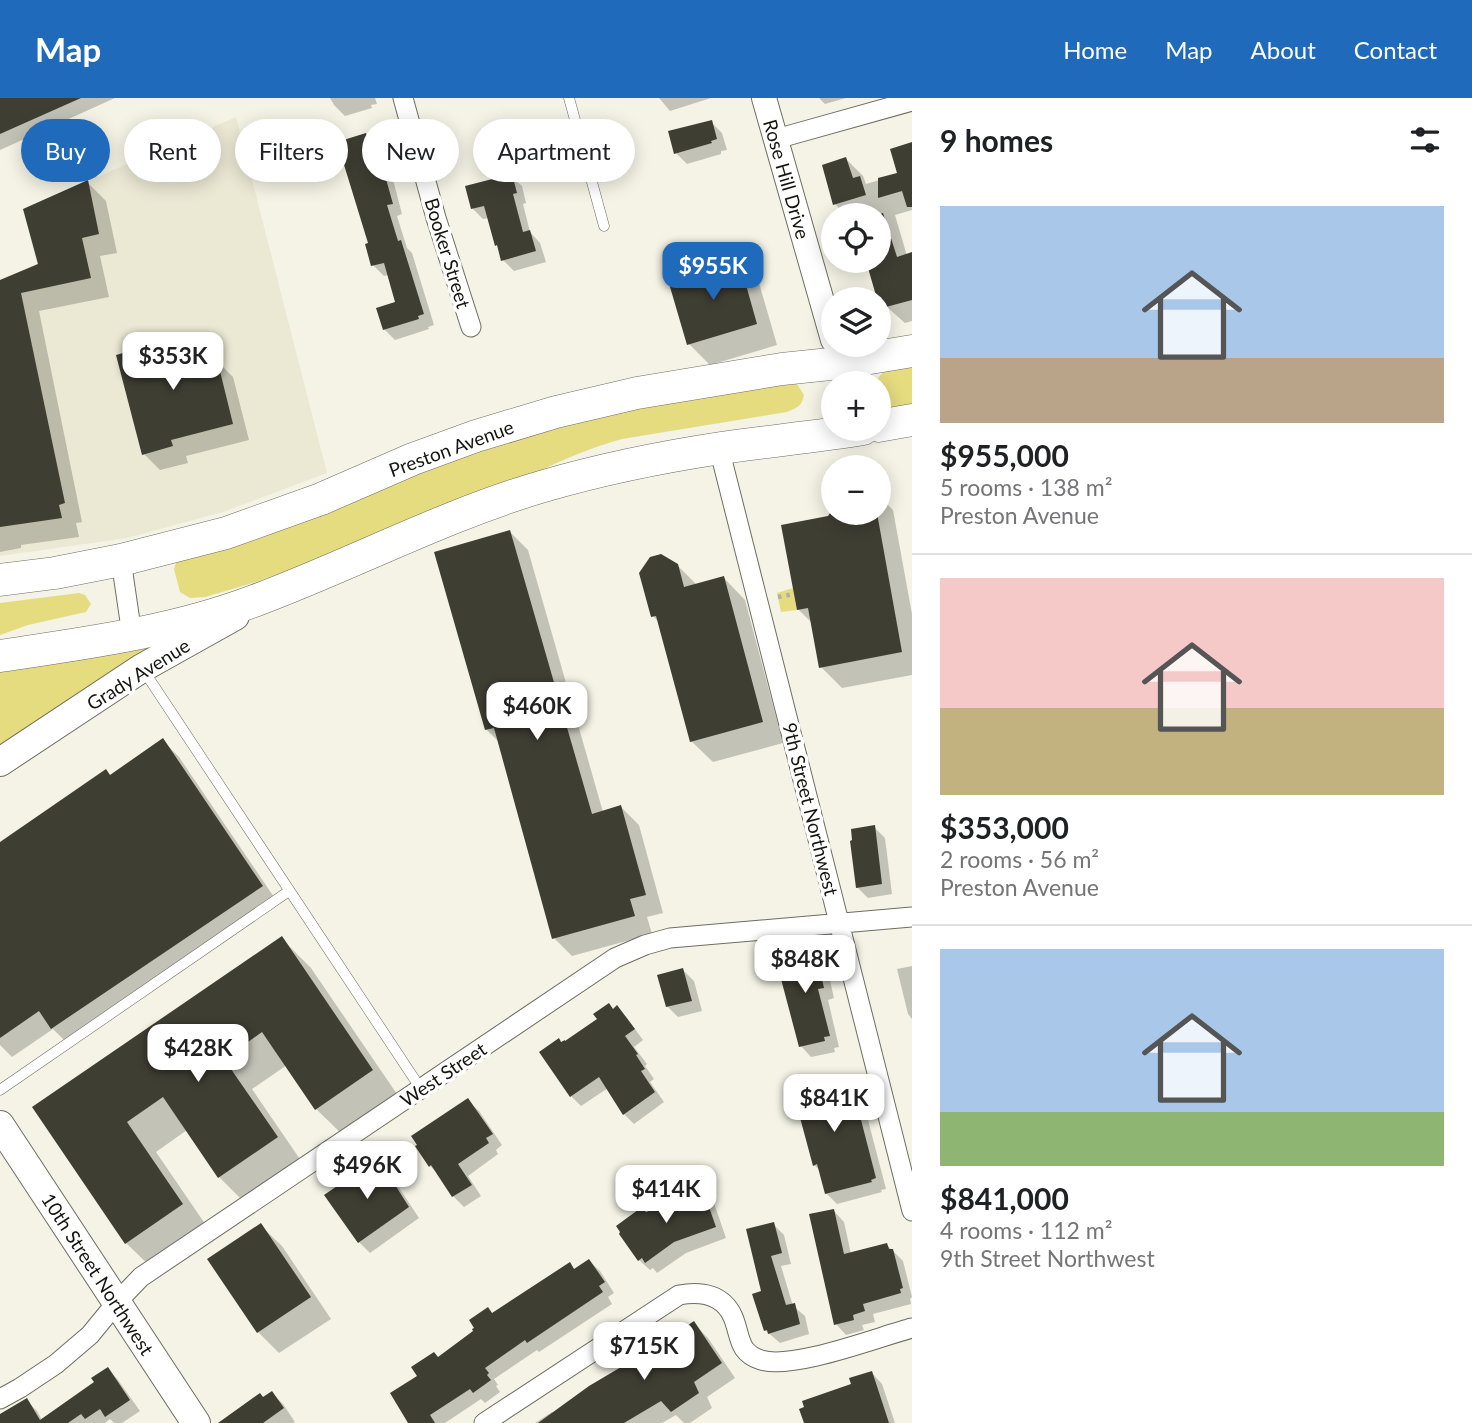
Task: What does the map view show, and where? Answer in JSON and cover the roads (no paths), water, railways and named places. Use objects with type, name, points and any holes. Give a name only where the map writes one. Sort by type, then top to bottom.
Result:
[{"type":"main road","name":"Preston Avenue","points":[[0,580],[121,560],[226,533],[321,499],[463,440],[556,412],[638,393],[838,358],[912,351]]},
{"type":"main road","points":[[891,423],[912,419]]},
{"type":"main road","points":[[0,656],[131,635],[251,602],[485,505],[544,486],[625,466],[719,448],[821,434]]},
{"type":"main road","name":"Grady Avenue","points":[[0,762],[142,668],[279,591]]},
{"type":"main road","name":"10th Street Northwest","points":[[0,1125],[196,1423]]},
{"type":"street","name":"Booker Street","points":[[403,98],[436,218],[471,327]]},
{"type":"street","name":"Rose Hill Drive","points":[[764,98],[838,358]]},
{"type":"street","points":[[776,139],[912,100]]},
{"type":"street","name":"9th Street Northwest","points":[[719,448],[912,1211]]},
{"type":"street","points":[[121,560],[131,635]]},
{"type":"street","name":"West Street","points":[[0,1399],[56,1364],[90,1335],[141,1277],[615,958],[670,938],[912,917]]},
{"type":"street","points":[[484,1423],[679,1295],[694,1292],[709,1295],[724,1304],[733,1317],[739,1340],[746,1351],[769,1362],[803,1360],[912,1328]]},
{"type":"lane","points":[[569,98],[604,226]]},
{"type":"lane","points":[[142,668],[421,1089]]},
{"type":"lane","points":[[0,1090],[289,891]]}]
